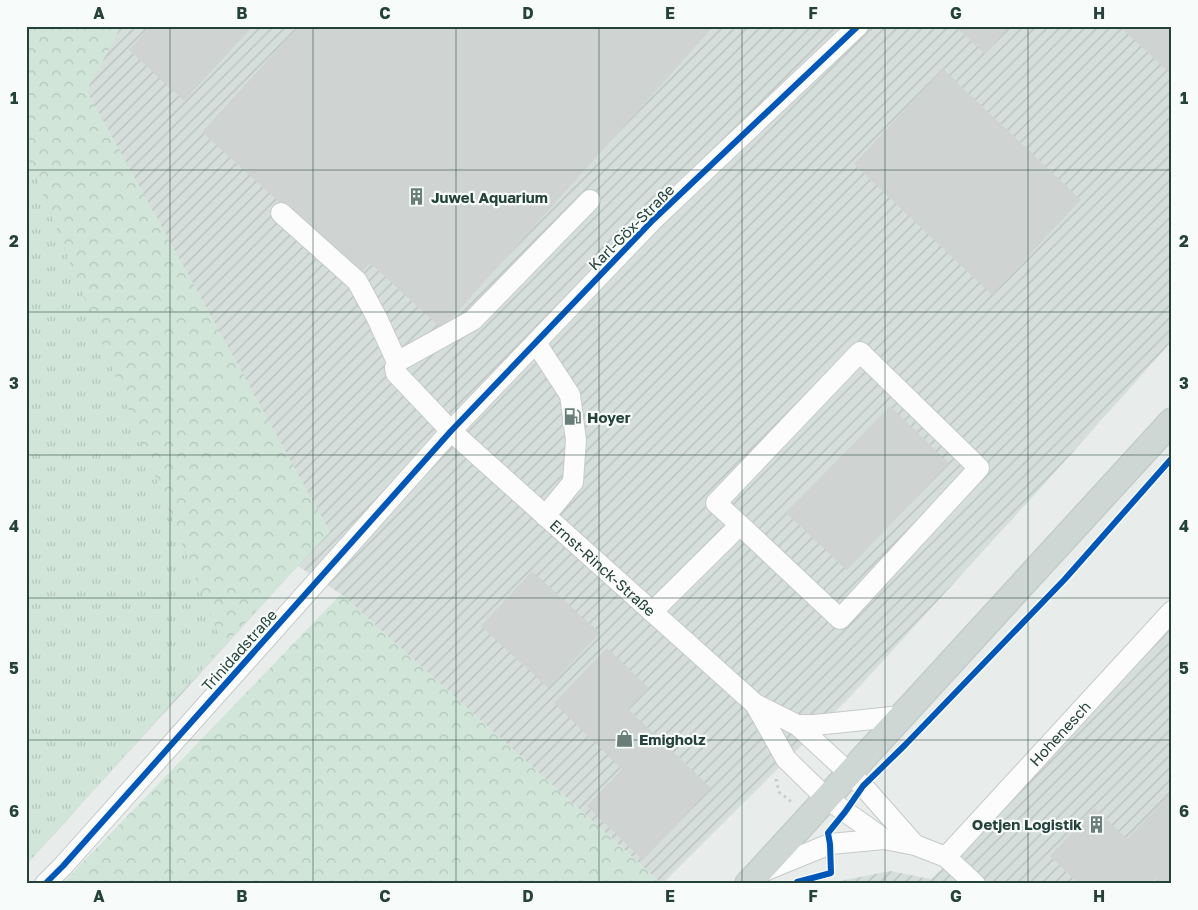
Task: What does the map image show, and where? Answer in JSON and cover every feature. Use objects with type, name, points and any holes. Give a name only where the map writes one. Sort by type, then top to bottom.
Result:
[{"type":"main road","points":[[753,879],[1172,421]]},
{"type":"street","name":"Karl-Göx-Straße","points":[[452,432],[654,220],[858,26]]},
{"type":"street","points":[[397,362],[474,320],[590,200]]},
{"type":"street","name":"Ernst-Rinck-Straße","points":[[281,213],[357,281],[378,318],[397,362],[394,368],[396,373],[452,432],[755,704],[797,725],[863,786],[915,846]]},
{"type":"street","points":[[536,342],[570,395],[576,440],[573,482],[545,516]]},
{"type":"street","points":[[860,352],[979,468],[840,619],[740,525],[716,503],[860,352]]},
{"type":"street","name":"Trinidadstraße","points":[[44,884],[452,432]]},
{"type":"street","points":[[652,612],[740,525]]},
{"type":"street","name":"Hohenesch","points":[[946,857],[1172,610]]},
{"type":"street","name":"Ernst-Rinck-Straße","points":[[755,704],[786,759],[826,798],[884,839]]},
{"type":"street","name":"Ernst-Rinck-Straße","points":[[797,725],[815,726],[902,716]]},
{"type":"street","points":[[753,879],[830,844],[884,839],[915,846],[946,857],[975,884]]},
{"type":"shaded area","points":[[26,26],[1172,26],[1172,341],[850,697],[662,884],[341,594],[298,566],[26,865]]},
{"type":"shaded area","points":[[1172,627],[1172,884],[836,884],[840,881],[890,871],[931,879],[966,847]]},
{"type":"green space","points":[[26,26],[121,26],[87,91],[330,532],[223,646],[26,152]]},
{"type":"green space","points":[[26,152],[223,646],[26,865]]},
{"type":"green space","points":[[341,594],[662,884],[62,884]]},
{"type":"building","points":[[151,26],[253,26],[184,101],[129,50]]},
{"type":"building","name":"Juwel Aquarium","points":[[299,26],[714,26],[442,329],[370,263],[359,275],[202,132]]},
{"type":"building","points":[[955,26],[1010,26],[985,54]]},
{"type":"building","points":[[1119,26],[1172,26],[1172,75]]},
{"type":"building","points":[[943,69],[1081,200],[992,295],[854,164]]},
{"type":"building","points":[[890,406],[949,463],[847,570],[786,513]]},
{"type":"building","points":[[532,571],[600,633],[548,688],[481,626]]},
{"type":"building","name":"Emigholz","points":[[607,648],[649,688],[628,709],[711,788],[643,860],[587,806],[622,769],[554,703]]},
{"type":"building","name":"Oetjen Logistik","points":[[1172,792],[1172,884],[1162,884],[1156,878],[1150,884],[1079,884],[1050,856],[1095,808],[1127,839]]},
{"type":"cycle path","points":[[45,884],[451,431],[653,220],[858,26]]},
{"type":"cycle path","points":[[795,884],[831,873],[828,833],[863,786],[1065,579],[1172,458]]},
{"type":"place","name":"Juwel Aquarium","points":[[417,197]]},
{"type":"place","name":"Hoyer","points":[[573,417]]},
{"type":"place","name":"Emigholz","points":[[625,739]]},
{"type":"place","name":"Oetjen Logistik","points":[[1096,824]]}]
